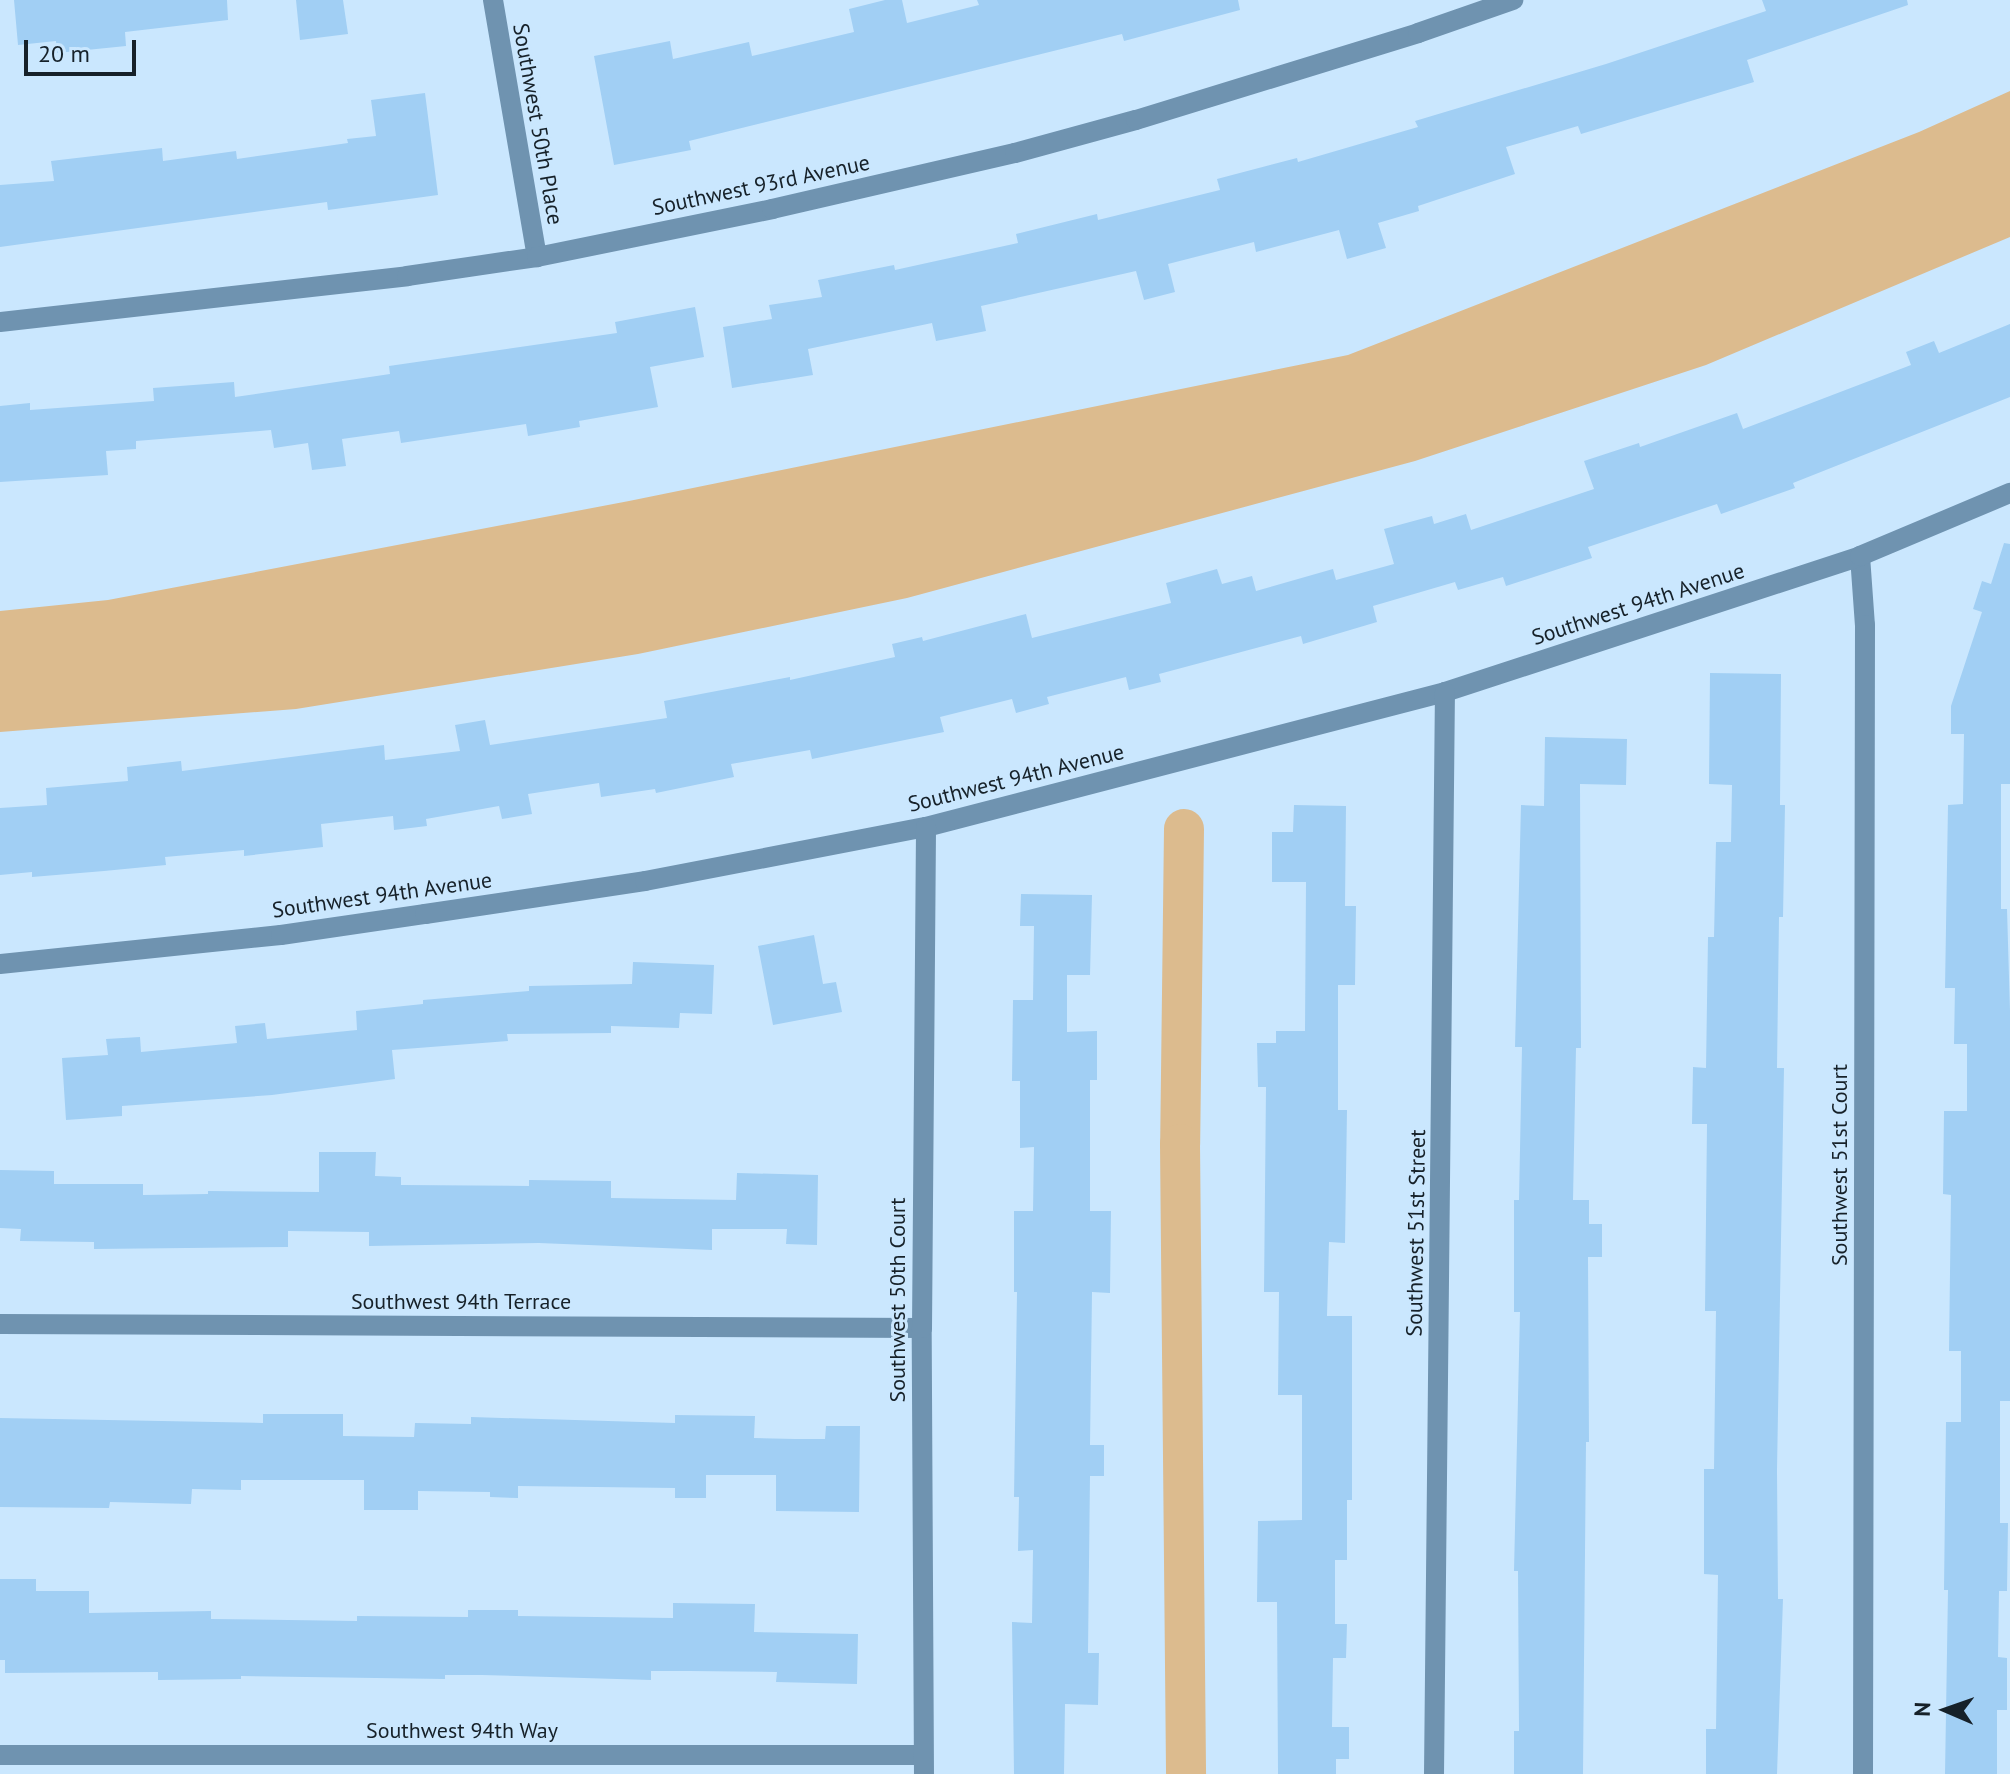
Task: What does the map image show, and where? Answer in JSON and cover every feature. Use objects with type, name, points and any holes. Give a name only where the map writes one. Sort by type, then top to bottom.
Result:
[{"type":"street","name":"Southwest 50th Place","points":[[493,0],[537,257]]},
{"type":"street","name":"Southwest 93rd Avenue","points":[[0,322],[245,296],[537,257],[772,209],[1015,153],[1279,77],[1513,0]]},
{"type":"street","name":"Southwest 94th Avenue","points":[[0,964],[265,937],[402,917],[645,881],[926,827],[1445,692],[1860,556],[2010,493]]},
{"type":"street","name":"Southwest 51st Court","points":[[1860,556],[1865,625],[1863,1774]]},
{"type":"street","name":"Southwest 51st Street","points":[[1434,1774],[1445,692]]},
{"type":"street","name":"Southwest 50th Court","points":[[924,1765],[922,1328],[926,827]]},
{"type":"street","name":"Southwest 94th Terrace","points":[[0,1324],[922,1328]]},
{"type":"street","name":"Southwest 94th Way","points":[[0,1755],[924,1765]]},
{"type":"shaded area","points":[[2010,91],[2010,237],[1706,365],[1415,461],[907,598],[638,654],[296,709],[0,732],[0,611],[108,600],[629,501],[1348,355],[1919,132]]},
{"type":"building","points":[[14,0],[227,0],[228,20],[125,32],[126,46],[57,53],[56,41],[18,45]]},
{"type":"building","points":[[296,0],[343,0],[348,34],[300,40]]},
{"type":"building","points":[[885,0],[902,0],[907,23],[979,5],[977,0],[1238,0],[1240,10],[1124,41],[1122,34],[689,141],[691,150],[614,165],[594,56],[670,41],[673,59],[749,42],[752,56],[854,32],[849,9]]},
{"type":"building","points":[[1762,0],[1907,0],[1908,5],[1747,60],[1754,82],[1581,134],[1578,126],[1506,147],[1515,174],[1418,206],[1419,211],[1378,223],[1386,248],[1347,259],[1339,230],[1256,252],[1254,242],[1168,264],[1175,292],[1144,300],[1136,271],[981,306],[986,331],[936,341],[932,323],[808,349],[813,375],[732,388],[723,327],[772,319],[769,305],[822,297],[818,280],[894,265],[895,270],[1018,243],[1016,234],[1097,214],[1098,220],[1220,190],[1217,179],[1297,158],[1298,162],[1418,127],[1415,121],[1606,64],[1766,11]]},
{"type":"building","points":[[425,93],[438,195],[328,210],[327,202],[0,247],[0,185],[54,181],[51,161],[162,148],[163,161],[236,151],[237,159],[348,143],[347,139],[376,136],[371,100]]},
{"type":"building","points":[[695,307],[704,357],[650,367],[658,407],[579,421],[580,427],[528,436],[526,424],[401,443],[399,431],[342,439],[346,466],[312,470],[308,443],[274,448],[271,430],[136,441],[136,449],[106,451],[108,475],[0,482],[0,406],[30,403],[30,410],[154,401],[153,388],[234,382],[235,397],[390,374],[389,366],[617,333],[615,322]]},
{"type":"building","points":[[2010,324],[2010,397],[1793,483],[1795,488],[1721,514],[1717,504],[1588,547],[1592,558],[1506,586],[1503,577],[1458,590],[1455,582],[1373,606],[1377,622],[1303,644],[1301,636],[1159,674],[1161,682],[1129,690],[1126,677],[1047,697],[1049,704],[1016,713],[1012,699],[940,717],[944,732],[812,759],[810,750],[731,764],[734,777],[656,793],[655,789],[601,797],[599,783],[528,794],[532,814],[502,819],[499,806],[426,819],[427,826],[394,830],[393,816],[321,824],[323,847],[244,856],[244,850],[165,857],[166,865],[104,871],[32,877],[32,872],[0,875],[0,808],[47,805],[46,788],[128,781],[127,767],[181,761],[182,771],[384,745],[385,760],[460,751],[455,725],[485,720],[490,745],[667,718],[664,701],[790,677],[790,680],[895,657],[892,644],[922,637],[923,641],[1026,614],[1032,638],[1171,603],[1166,583],[1217,569],[1222,584],[1252,576],[1256,591],[1333,569],[1336,580],[1394,564],[1384,529],[1432,516],[1434,524],[1466,514],[1471,530],[1594,489],[1584,461],[1639,443],[1640,447],[1737,413],[1743,429],[1911,365],[1906,352],[1934,341],[1939,353]]},
{"type":"building","points":[[2004,543],[2010,544],[2010,784],[2001,784],[2001,909],[2007,909],[2010,1011],[2010,1401],[2000,1401],[2000,1523],[2008,1523],[2007,1591],[1999,1591],[1998,1657],[2007,1658],[2007,1710],[1997,1710],[1997,1774],[1945,1774],[1948,1590],[1944,1590],[1946,1422],[1961,1422],[1961,1351],[1949,1351],[1951,1195],[1943,1194],[1944,1111],[1967,1111],[1967,1044],[1954,1044],[1955,988],[1945,988],[1948,805],[1963,804],[1964,734],[1951,734],[1951,706],[1982,612],[1973,609],[1982,581],[1991,584]]},
{"type":"building","points":[[1710,673],[1781,674],[1780,805],[1785,805],[1783,917],[1779,917],[1777,1068],[1784,1068],[1777,1470],[1778,1599],[1783,1599],[1777,1774],[1706,1774],[1706,1729],[1716,1729],[1718,1575],[1704,1574],[1704,1469],[1714,1469],[1716,1311],[1705,1311],[1707,1124],[1692,1124],[1693,1067],[1706,1068],[1708,937],[1714,937],[1716,842],[1731,842],[1732,785],[1709,784]]},
{"type":"building","points":[[1545,737],[1627,739],[1626,785],[1580,784],[1581,1048],[1576,1048],[1573,1200],[1589,1200],[1589,1224],[1602,1224],[1602,1257],[1588,1257],[1589,1442],[1586,1442],[1583,1774],[1514,1774],[1514,1731],[1519,1731],[1518,1571],[1514,1571],[1520,1312],[1514,1312],[1514,1200],[1519,1200],[1522,1047],[1515,1047],[1521,805],[1544,806]]},
{"type":"building","points":[[1294,805],[1346,806],[1345,906],[1356,906],[1355,985],[1338,985],[1338,1110],[1347,1110],[1345,1243],[1329,1242],[1327,1316],[1352,1316],[1352,1500],[1347,1500],[1347,1560],[1335,1560],[1335,1624],[1347,1624],[1346,1658],[1333,1658],[1332,1727],[1349,1727],[1349,1759],[1336,1759],[1336,1774],[1278,1774],[1277,1602],[1257,1602],[1258,1521],[1302,1520],[1302,1395],[1278,1395],[1279,1292],[1264,1292],[1266,1087],[1258,1087],[1257,1043],[1276,1043],[1276,1031],[1305,1031],[1306,882],[1272,882],[1272,832],[1293,832]]},
{"type":"building","points":[[1021,894],[1092,895],[1090,975],[1067,975],[1067,1032],[1097,1031],[1097,1080],[1090,1080],[1090,1211],[1111,1211],[1110,1293],[1092,1292],[1090,1445],[1104,1445],[1104,1476],[1090,1476],[1088,1653],[1099,1653],[1098,1705],[1065,1704],[1064,1774],[1014,1774],[1012,1622],[1032,1623],[1033,1550],[1018,1551],[1019,1497],[1014,1497],[1017,1292],[1014,1292],[1014,1211],[1033,1211],[1034,1147],[1020,1148],[1020,1081],[1012,1081],[1013,1000],[1033,1000],[1034,926],[1020,926]]},
{"type":"building","points":[[814,935],[823,984],[836,982],[842,1012],[773,1025],[758,946]]},
{"type":"building","points":[[633,962],[714,965],[712,1014],[680,1013],[679,1028],[611,1026],[611,1033],[507,1034],[508,1041],[392,1050],[395,1079],[272,1095],[122,1106],[122,1116],[66,1120],[62,1058],[108,1055],[106,1039],[140,1037],[141,1052],[237,1043],[235,1026],[265,1023],[267,1039],[357,1030],[356,1011],[423,1004],[423,1000],[529,991],[529,986],[632,984]]},
{"type":"building","points":[[319,1152],[376,1152],[375,1176],[401,1177],[401,1185],[529,1186],[529,1180],[611,1181],[611,1198],[736,1200],[737,1173],[818,1175],[817,1245],[786,1244],[787,1229],[712,1229],[712,1250],[539,1243],[369,1246],[369,1232],[288,1231],[288,1247],[94,1249],[94,1242],[20,1241],[21,1229],[0,1228],[0,1170],[54,1171],[54,1184],[143,1184],[143,1195],[208,1194],[208,1191],[319,1192]]},
{"type":"building","points":[[263,1414],[343,1414],[343,1436],[414,1437],[415,1423],[471,1424],[471,1417],[675,1423],[675,1415],[755,1416],[754,1438],[795,1439],[825,1439],[826,1426],[860,1426],[859,1512],[776,1511],[776,1475],[706,1475],[706,1498],[675,1498],[675,1488],[518,1486],[518,1498],[490,1497],[490,1492],[418,1491],[418,1510],[364,1510],[364,1480],[241,1480],[241,1490],[192,1489],[191,1504],[110,1502],[109,1508],[0,1507],[0,1418],[263,1423]]},
{"type":"building","points":[[0,1579],[36,1579],[36,1591],[89,1591],[89,1613],[211,1611],[211,1619],[357,1621],[357,1616],[468,1617],[468,1610],[518,1610],[518,1616],[673,1618],[673,1603],[755,1604],[754,1632],[858,1634],[857,1684],[776,1682],[777,1672],[651,1671],[651,1680],[445,1675],[445,1679],[241,1676],[241,1679],[158,1680],[158,1672],[5,1673],[5,1660],[0,1660]]},
{"type":"waterway","points":[[1184,829],[1180,1144],[1186,1774]]}]
